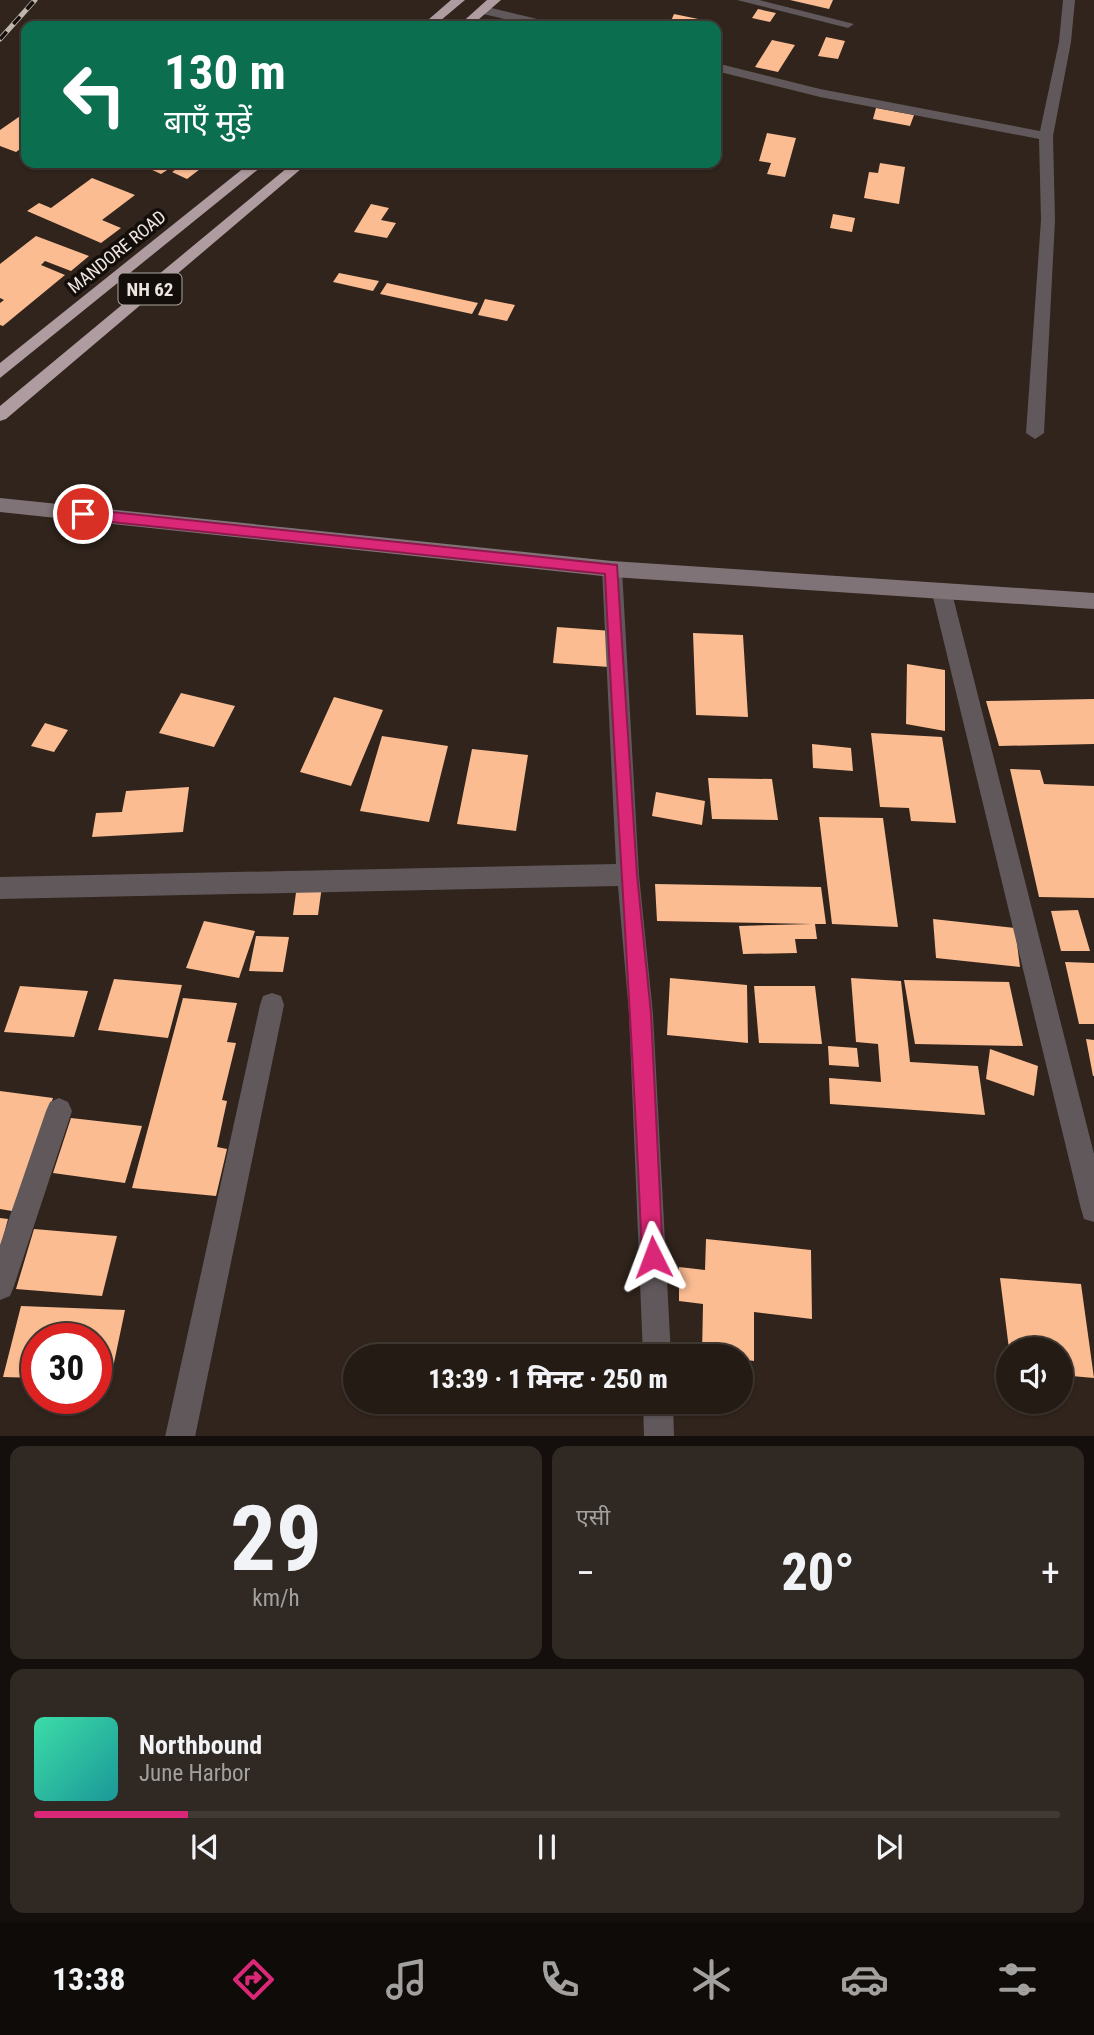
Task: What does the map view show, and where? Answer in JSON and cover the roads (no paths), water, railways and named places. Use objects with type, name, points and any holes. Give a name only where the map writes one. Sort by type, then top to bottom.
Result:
[{"type":"highway","points":[[433,21],[459,0]]},
{"type":"highway","points":[[470,21],[495,0]]},
{"type":"highway","name":"MANDORE ROAD","points":[[0,372],[253,168]]},
{"type":"highway","name":"NH 62","points":[[0,415],[295,168]]},
{"type":"main road","points":[[0,505],[612,569],[1094,601]]},
{"type":"street","points":[[743,0],[848,24]]},
{"type":"street","points":[[1035,433],[1048,220],[1046,136],[1065,42],[1069,0]]},
{"type":"street","points":[[483,10],[529,21]]},
{"type":"street","points":[[721,68],[820,93],[1046,136]]},
{"type":"street","points":[[612,569],[628,875],[641,1014],[656,1344]]},
{"type":"street","points":[[942,593],[1013,871],[1094,1209]]},
{"type":"street","points":[[0,888],[628,875]]},
{"type":"street","points":[[180,1436],[272,1005]]},
{"type":"street","points":[[0,1286],[59,1111]]},
{"type":"street","points":[[658,1414],[659,1436]]},
{"type":"railway","points":[[0,39],[35,0]]}]
